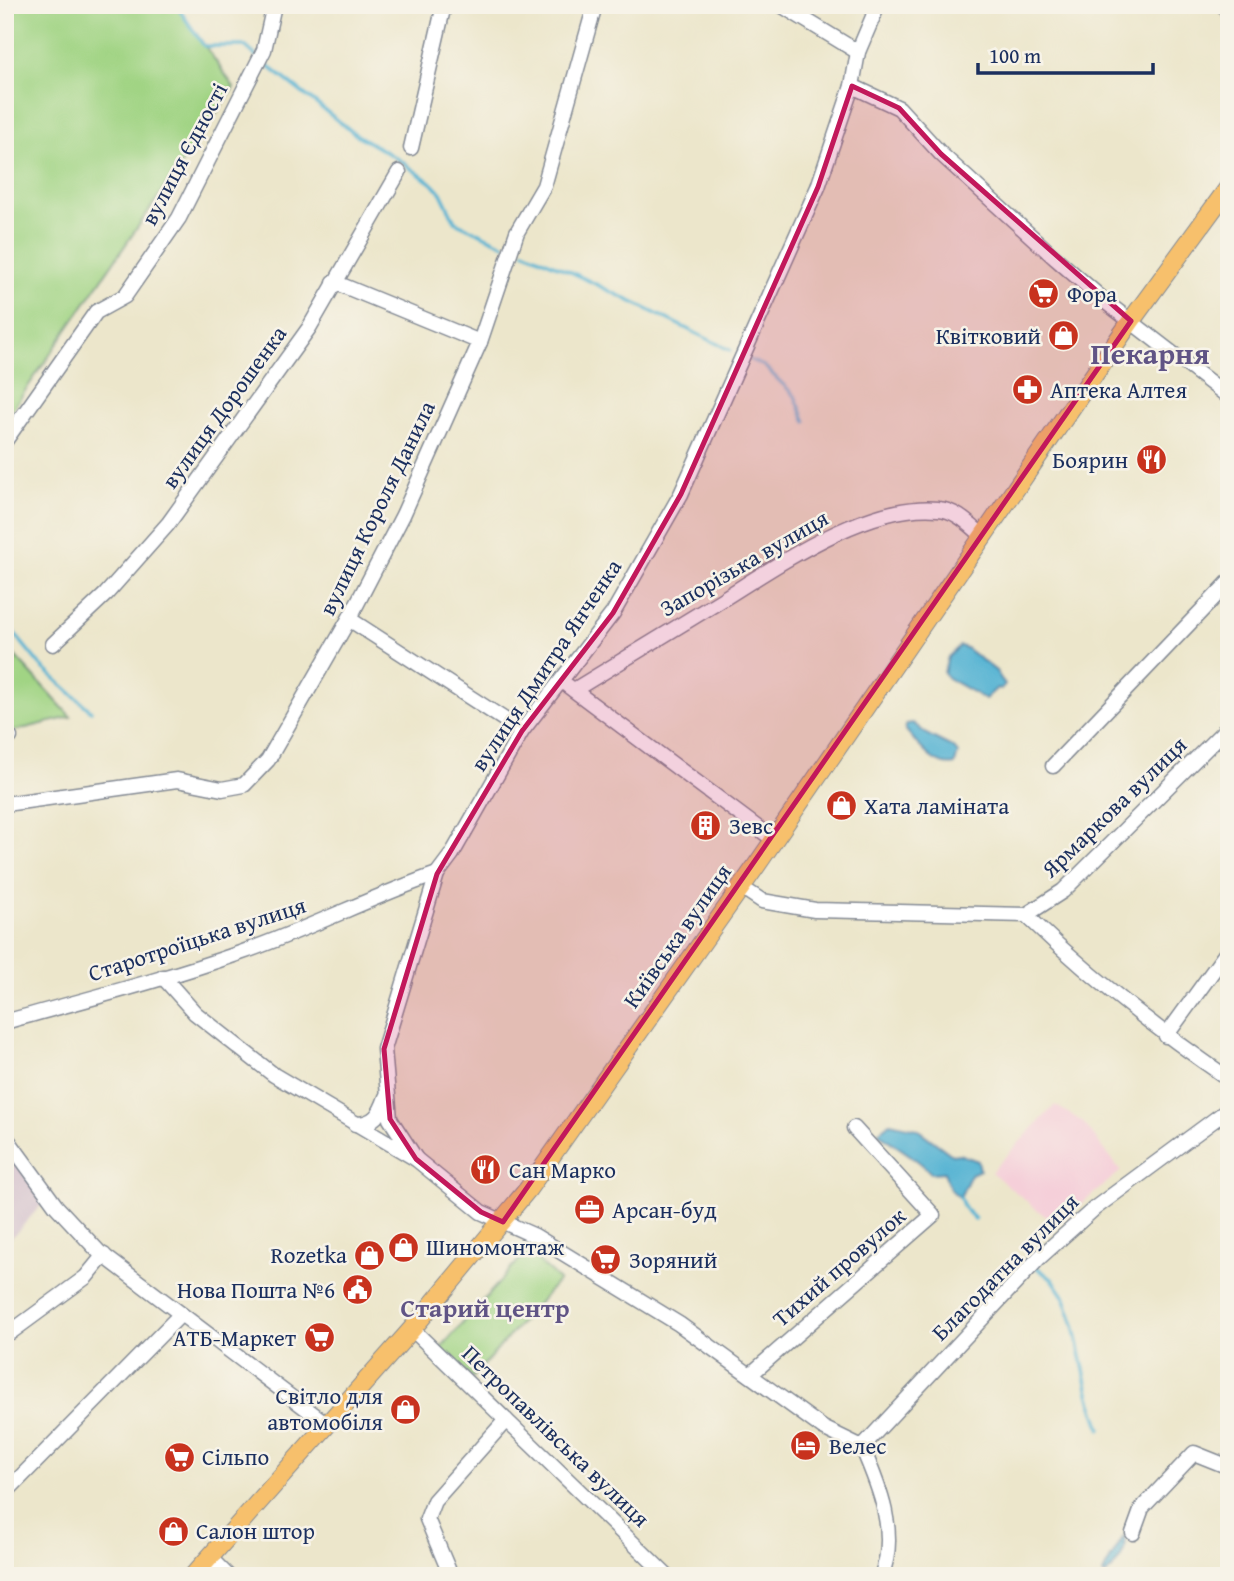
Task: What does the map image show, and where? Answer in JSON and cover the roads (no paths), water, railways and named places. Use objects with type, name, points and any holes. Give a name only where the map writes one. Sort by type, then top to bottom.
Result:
[{"type":"main road","name":"Київська вулиця","points":[[193,1576],[503,1222],[774,840],[1131,321],[1229,187]]},
{"type":"street","name":"вулиця Єдності","points":[[5,441],[96,312],[125,296],[179,218],[264,50],[274,5]]},
{"type":"street","points":[[411,148],[444,5]]},
{"type":"street","name":"вулиця Короля Данила","points":[[5,804],[177,780],[222,789],[244,785],[268,760],[349,619],[403,515],[480,341],[517,232],[544,186],[595,5]]},
{"type":"street","points":[[781,5],[858,52]]},
{"type":"street","name":"вулиця Дмитра Янченка","points":[[415,1159],[390,1119],[383,1049],[437,874],[452,854],[522,732],[613,613],[681,494],[818,187],[852,86],[858,52],[878,5]]},
{"type":"street","points":[[1224,5],[1229,15]]},
{"type":"street","points":[[852,86],[899,108],[941,155],[1054,257],[1229,397]]},
{"type":"street","name":"вулиця Дорошенка","points":[[53,644],[106,594],[168,524],[309,328],[398,172]]},
{"type":"street","points":[[334,282],[480,341]]},
{"type":"street","name":"Запорізька вулиця","points":[[574,690],[820,540],[877,518],[937,508],[950,511],[983,536]]},
{"type":"street","points":[[1053,766],[1229,582]]},
{"type":"street","points":[[349,619],[522,732]]},
{"type":"street","points":[[562,680],[774,840]]},
{"type":"street","name":"Ярмаркова вулиця","points":[[1026,915],[1063,891],[1229,726]]},
{"type":"street","name":"Старотроїцька вулиця","points":[[5,1022],[239,954],[316,925],[388,891],[437,874]]},
{"type":"street","points":[[741,887],[762,901],[815,910],[1026,915],[1166,1036],[1229,1079]]},
{"type":"street","points":[[1166,1036],[1229,949]]},
{"type":"street","points":[[163,977],[195,1013],[274,1074],[354,1125],[415,1159],[481,1212],[536,1236],[679,1324],[823,1428],[862,1447],[882,1501],[889,1534],[887,1563],[881,1576]]},
{"type":"street","points":[[354,1125],[371,1123],[377,1117],[387,1094]]},
{"type":"street","name":"Благодатна вулиця","points":[[862,1447],[1039,1258],[1095,1208],[1229,1109]]},
{"type":"street","name":"Тихий провулок","points":[[750,1375],[933,1215],[854,1128]]},
{"type":"street","points":[[5,1136],[56,1206],[104,1255],[328,1425]]},
{"type":"street","points":[[10,1332],[86,1277],[104,1255]]},
{"type":"street","points":[[5,1493],[181,1314]]},
{"type":"street","name":"Петропавлівська вулиця","points":[[412,1329],[667,1576]]},
{"type":"street","points":[[451,1576],[428,1519],[434,1501],[506,1420]]},
{"type":"street","points":[[1133,1533],[1142,1508],[1194,1453],[1229,1466]]},
{"type":"street","points":[[210,1558],[228,1576]]},
{"type":"water","points":[[960,646],[996,671],[1005,685],[1001,689],[997,688],[985,699],[946,677],[944,673],[948,657]]},
{"type":"water","points":[[913,723],[928,735],[954,748],[958,753],[955,764],[940,763],[927,754],[905,729],[907,724]]},
{"type":"water","points":[[890,1123],[917,1129],[952,1155],[959,1154],[978,1161],[980,1170],[971,1174],[960,1197],[951,1190],[944,1172],[931,1173],[878,1132]]},
{"type":"water","points":[[1125,1535],[1125,1547],[1121,1557],[1106,1575],[1103,1574],[1113,1554]]},
{"type":"waterway","points":[[176,5],[204,46],[245,46],[256,56]]},
{"type":"waterway","points":[[263,62],[355,134],[398,159],[434,185],[441,193],[455,222],[505,245]]},
{"type":"waterway","points":[[524,251],[730,350]]},
{"type":"waterway","points":[[750,360],[764,366],[795,396],[806,422]]},
{"type":"waterway","points":[[5,622],[40,665],[91,711]]},
{"type":"waterway","points":[[960,1197],[964,1208],[975,1219]]},
{"type":"waterway","points":[[1036,1267],[1053,1280],[1064,1296],[1101,1429]]},
{"type":"place","name":"Фора","points":[[1044,294]]},
{"type":"place","name":"Квітковий","points":[[1064,336]]},
{"type":"place","name":"Аптека Алтея","points":[[1027,390]]},
{"type":"place","name":"Боярин","points":[[1151,460]]},
{"type":"place","name":"Хата ламіната","points":[[841,806]]},
{"type":"place","name":"Зевс","points":[[706,826]]},
{"type":"place","name":"Сан Марко","points":[[486,1170]]},
{"type":"place","name":"Арсан-буд","points":[[589,1210]]},
{"type":"place","name":"Шиномонтаж","points":[[403,1247]]},
{"type":"place","name":"Rozetka","points":[[370,1255]]},
{"type":"place","name":"Зоряний","points":[[606,1260]]},
{"type":"place","name":"Нова Пошта №6","points":[[358,1290]]},
{"type":"place","name":"АТБ-Маркет","points":[[319,1338]]},
{"type":"place","name":"Світло для автомобіля","points":[[406,1409]]},
{"type":"place","name":"Велес","points":[[806,1446]]},
{"type":"place","name":"Сільпо","points":[[179,1457]]},
{"type":"place","name":"Салон штор","points":[[173,1531]]},
{"type":"district","name":"Пекарня","points":[[1150,354]]},
{"type":"district","name":"Старий центр","points":[[485,1308]]}]
